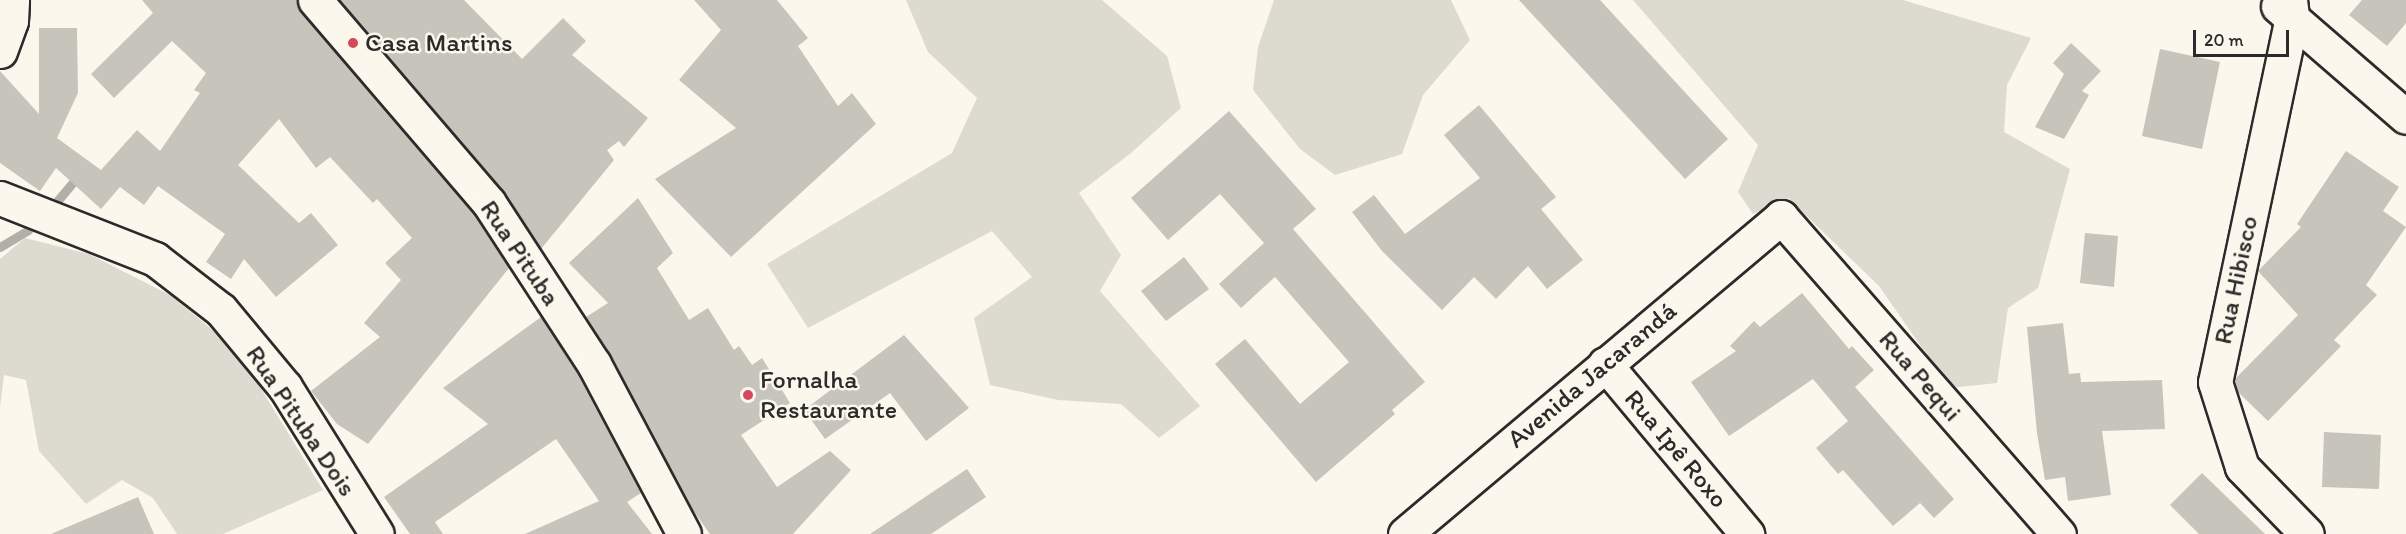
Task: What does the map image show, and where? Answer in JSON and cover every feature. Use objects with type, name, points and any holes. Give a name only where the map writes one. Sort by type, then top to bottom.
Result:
[{"type":"street","points":[[0,51],[11,21],[12,0]]},
{"type":"street","name":"Rua Pituba","points":[[315,0],[489,203],[594,364],[684,534]]},
{"type":"street","points":[[2284,6],[2406,117]]},
{"type":"street","name":"Rua Hibisco","points":[[2284,6],[2215,382],[2242,467],[2307,534]]},
{"type":"street","name":"Rua Pituba Dois","points":[[0,198],[155,259],[221,310],[285,387],[377,534]]},
{"type":"street","name":"Avenida Jacarandá","points":[[1422,529],[1605,364],[1781,217]]},
{"type":"street","name":"Rua Pequi","points":[[1781,217],[2059,534]]},
{"type":"street","name":"Rua Ipê Roxo","points":[[1605,364],[1747,534]]},
{"type":"shaded area","points":[[906,0],[1102,0],[1167,56],[1181,108],[1131,153],[1079,193],[1121,255],[1100,291],[1200,406],[1159,438],[1121,404],[1058,400],[990,385],[974,318],[1032,277],[992,231],[808,328],[767,264],[952,153],[977,98],[928,52]]},
{"type":"shaded area","points":[[1274,0],[1451,0],[1470,40],[1423,95],[1402,154],[1335,175],[1300,149],[1253,90],[1258,47]]},
{"type":"shaded area","points":[[1633,0],[1903,0],[2031,38],[2007,85],[2004,132],[2070,169],[2038,288],[2008,308],[1997,383],[1950,388],[1879,286],[1788,198],[1753,214],[1738,192],[1758,145]]},
{"type":"shaded area","points":[[25,238],[89,254],[170,295],[209,327],[244,361],[323,490],[223,534],[177,534],[153,498],[122,480],[86,504],[39,451],[26,380],[4,375],[0,407],[0,259]]},
{"type":"building","points":[[142,0],[297,0],[301,12],[474,214],[509,268],[368,444],[337,424],[311,391],[380,337],[364,323],[401,280],[385,263],[412,238],[377,199],[373,203],[330,157],[316,168],[279,119],[238,165],[299,223],[311,213],[338,245],[276,297],[244,259],[231,279],[206,262],[225,234],[158,186],[144,205],[120,187],[101,209],[56,168],[40,191],[0,163],[0,71],[39,114],[39,28],[77,28],[78,93],[57,138],[101,170],[137,130],[160,151],[200,93],[194,90],[206,73],[172,41],[114,98],[91,74],[153,13]]},
{"type":"building","points":[[340,0],[464,0],[522,59],[563,18],[586,41],[572,55],[648,118],[624,147],[619,141],[607,150],[614,160],[541,249],[503,191]]},
{"type":"building","points":[[694,0],[777,0],[808,38],[798,46],[838,106],[852,93],[876,124],[731,257],[655,179],[736,128],[679,80],[721,30]]},
{"type":"building","points":[[1519,0],[1600,0],[1728,139],[1685,179]]},
{"type":"building","points":[[2362,0],[2406,0],[2406,23],[2387,46],[2349,15]]},
{"type":"building","points":[[2071,43],[2101,71],[2082,91],[2089,95],[2064,139],[2035,127],[2064,74],[2053,63]]},
{"type":"building","points":[[2160,49],[2220,62],[2202,149],[2142,136]]},
{"type":"building","points":[[1479,105],[1556,197],[1541,209],[1583,260],[1547,289],[1528,266],[1496,299],[1474,277],[1442,310],[1382,251],[1352,212],[1374,195],[1405,234],[1480,178],[1444,135]]},
{"type":"building","points":[[1229,111],[1316,209],[1293,229],[1425,382],[1392,410],[1395,414],[1316,482],[1215,364],[1245,339],[1300,404],[1349,362],[1275,277],[1241,308],[1219,284],[1264,243],[1220,194],[1168,240],[1131,198]]},
{"type":"building","points":[[2346,151],[2399,187],[2383,211],[2406,227],[2366,285],[2377,295],[2334,340],[2341,346],[2268,421],[2238,392],[2235,379],[2298,315],[2258,271],[2301,227],[2297,224]]},
{"type":"building","points":[[638,198],[673,253],[657,268],[689,320],[708,308],[734,350],[739,346],[752,365],[762,358],[790,403],[741,435],[777,487],[830,451],[851,470],[793,534],[710,534],[690,506],[611,355],[586,317],[608,303],[569,263]]},
{"type":"building","points":[[2085,233],[2118,236],[2114,287],[2080,283]]},
{"type":"building","points":[[1184,257],[1209,289],[1166,321],[1141,291]]},
{"type":"building","points":[[1802,293],[1849,349],[1852,346],[1874,370],[1855,387],[1954,499],[1934,518],[1920,503],[1893,526],[1843,470],[1838,474],[1816,448],[1848,421],[1813,379],[1729,436],[1691,382],[1736,351],[1730,346],[1754,321],[1760,327]]},
{"type":"building","points":[[541,317],[578,374],[641,493],[627,502],[652,534],[525,534],[599,501],[556,439],[435,522],[443,534],[410,534],[384,497],[488,424],[443,388]]},
{"type":"building","points":[[2063,323],[2069,374],[2080,373],[2081,382],[2162,380],[2165,429],[2102,431],[2111,495],[2068,501],[2065,477],[2045,480],[2037,433],[2027,327]]},
{"type":"building","points":[[904,335],[969,408],[926,441],[890,393],[825,439],[804,410]]},
{"type":"building","points":[[2324,432],[2381,435],[2379,489],[2322,487]]},
{"type":"building","points":[[967,469],[986,497],[931,534],[870,534]]},
{"type":"building","points":[[2202,473],[2265,534],[2199,534],[2170,505]]},
{"type":"building","points":[[138,497],[154,534],[51,534]]},
{"type":"waterway","points":[[58,200],[74,181]]},
{"type":"waterway","points":[[0,247],[28,230]]},
{"type":"place","name":"Casa Martins","points":[[353,43]]},
{"type":"place","name":"Fornalha Restaurante","points":[[748,395]]}]
